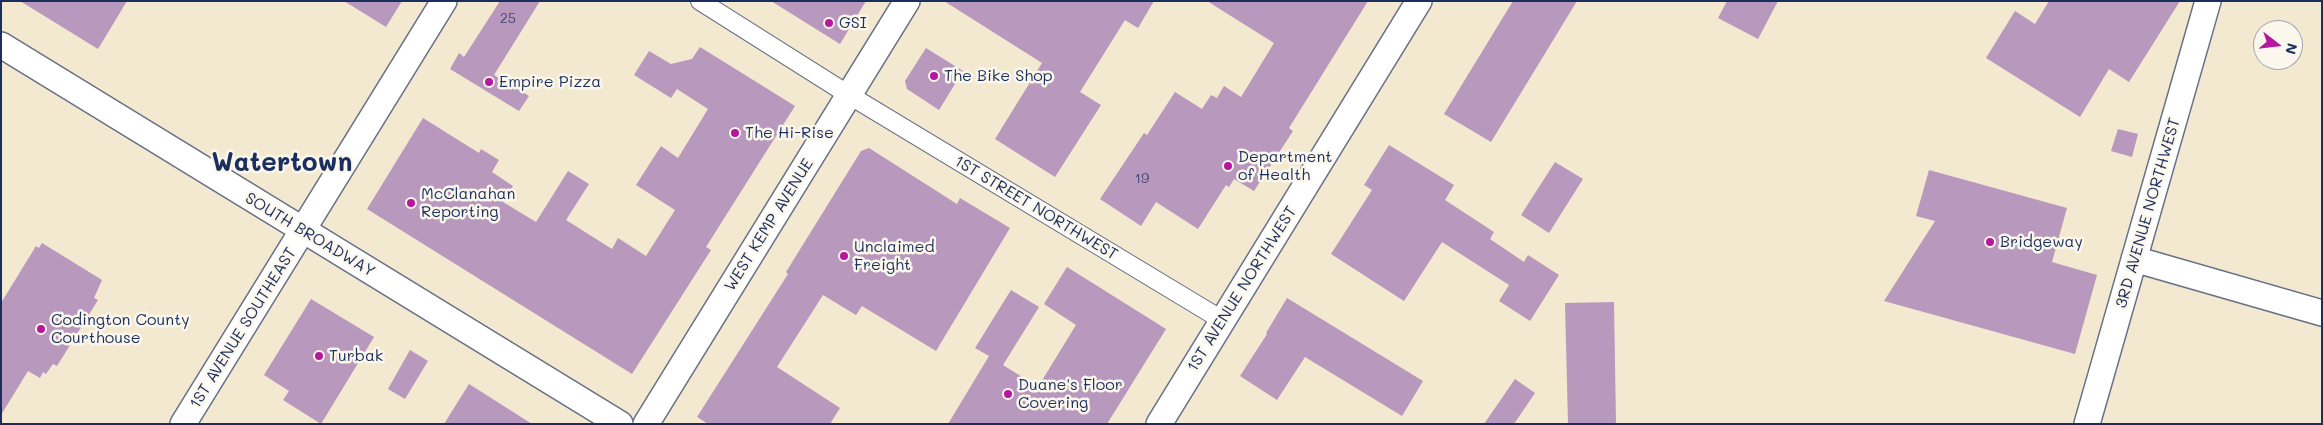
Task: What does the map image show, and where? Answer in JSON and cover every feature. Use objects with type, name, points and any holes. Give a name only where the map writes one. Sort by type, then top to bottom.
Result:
[{"type":"street","name":"1ST AVENUE SOUTHEAST","points":[[183,424],[444,1]]},
{"type":"street","name":"1ST STREET NORTHWEST","points":[[700,1],[849,95],[1222,320]]},
{"type":"street","name":"WEST KEMP AVENUE","points":[[646,424],[907,1]]},
{"type":"street","name":"1ST AVENUE NORTHWEST","points":[[1158,424],[1420,1]]},
{"type":"street","name":"3RD AVENUE NORTHWEST","points":[[2087,424],[2208,1]]},
{"type":"street","name":"SOUTH BROADWAY","points":[[1,45],[620,424]]},
{"type":"street","points":[[2134,259],[2322,313]]},
{"type":"building","points":[[20,1],[127,1],[98,49]]},
{"type":"building","points":[[344,1],[402,1],[386,27]]},
{"type":"building","points":[[500,1],[540,1],[494,75],[529,96],[519,111],[450,69],[459,53],[464,57]]},
{"type":"building","name":"GSI","points":[[771,1],[866,1],[840,44]]},
{"type":"building","points":[[944,1],[1154,1],[1138,28],[1125,20],[1080,92],[1101,105],[1055,177],[995,139],[1042,63]]},
{"type":"building","points":[[1207,1],[1368,1],[1289,128],[1293,131],[1254,191],[1234,179],[1229,187],[1226,185],[1198,229],[1156,202],[1141,226],[1100,199],[1144,133],[1147,135],[1175,92],[1202,109],[1211,95],[1217,98],[1224,86],[1241,97],[1274,43]]},
{"type":"building","points":[[1513,1],[1577,1],[1491,142],[1444,114]]},
{"type":"building","points":[[1727,1],[1778,1],[1758,39],[1718,18]]},
{"type":"building","points":[[2049,1],[2180,1],[2129,82],[2109,69],[2080,117],[1986,58],[2015,11],[2035,24]]},
{"type":"building","points":[[700,47],[795,106],[706,247],[711,250],[632,374],[367,209],[423,118],[479,153],[481,149],[499,160],[492,172],[513,186],[503,202],[536,222],[568,171],[589,184],[566,220],[612,249],[618,238],[646,256],[675,210],[636,185],[661,146],[678,158],[708,109],[677,89],[671,98],[634,75],[649,51],[671,64],[692,59]]},
{"type":"building","name":"The Bike Shop","points":[[926,48],[963,71],[939,110],[907,89],[905,81]]},
{"type":"building","points":[[2118,129],[2138,134],[2132,157],[2111,151]]},
{"type":"building","points":[[1389,145],[1454,185],[1445,200],[1494,232],[1490,239],[1524,262],[1528,255],[1559,275],[1530,321],[1499,301],[1509,285],[1442,242],[1404,301],[1331,254],[1372,190],[1364,185]]},
{"type":"building","points":[[869,148],[957,204],[960,198],[1010,228],[936,351],[862,306],[856,315],[823,295],[777,367],[840,408],[830,424],[708,424],[697,417],[788,274],[786,272],[861,151]]},
{"type":"building","points":[[1555,162],[1583,179],[1549,233],[1521,215]]},
{"type":"building","name":"Bridgeway","points":[[1929,170],[2067,208],[2052,262],[2097,275],[2075,354],[1884,301],[1935,221],[1916,216]]},
{"type":"building","name":"Codington County Courthouse","points":[[42,243],[102,280],[94,298],[98,300],[57,366],[53,364],[46,374],[43,372],[40,378],[28,371],[1,415],[1,303],[36,246],[39,248]]},
{"type":"building","points":[[1067,267],[1166,329],[1107,424],[948,424],[989,356],[975,348],[1011,290],[1039,307],[1003,365],[1038,387],[1076,325],[1044,304]]},
{"type":"building","points":[[1287,298],[1423,381],[1402,416],[1305,357],[1277,400],[1240,376]]},
{"type":"building","name":"Turbak","points":[[311,299],[374,337],[321,424],[283,400],[289,391],[264,375]]},
{"type":"building","points":[[1614,302],[1616,424],[1568,424],[1565,303]]},
{"type":"building","points":[[410,350],[428,361],[405,399],[388,389]]},
{"type":"building","points":[[1515,379],[1535,393],[1514,424],[1484,424]]},
{"type":"building","points":[[469,384],[488,396],[532,424],[444,424]]},
{"type":"place","name":"GSI","points":[[829,23]]},
{"type":"place","name":"The Bike Shop","points":[[934,76]]},
{"type":"place","name":"Empire Pizza","points":[[489,82]]},
{"type":"place","name":"The Hi-Rise","points":[[735,133]]},
{"type":"place","name":"Department of Health","points":[[1228,166]]},
{"type":"place","name":"McClanahan Reporting","points":[[411,203]]},
{"type":"place","name":"Bridgeway","points":[[1990,242]]},
{"type":"place","name":"Unclaimed Freight","points":[[844,256]]},
{"type":"place","name":"Codington County Courthouse","points":[[41,329]]},
{"type":"place","name":"Turbak","points":[[319,356]]},
{"type":"place","name":"Duane's Floor Covering","points":[[1008,394]]},
{"type":"district","name":"Watertown","points":[[282,163]]}]
